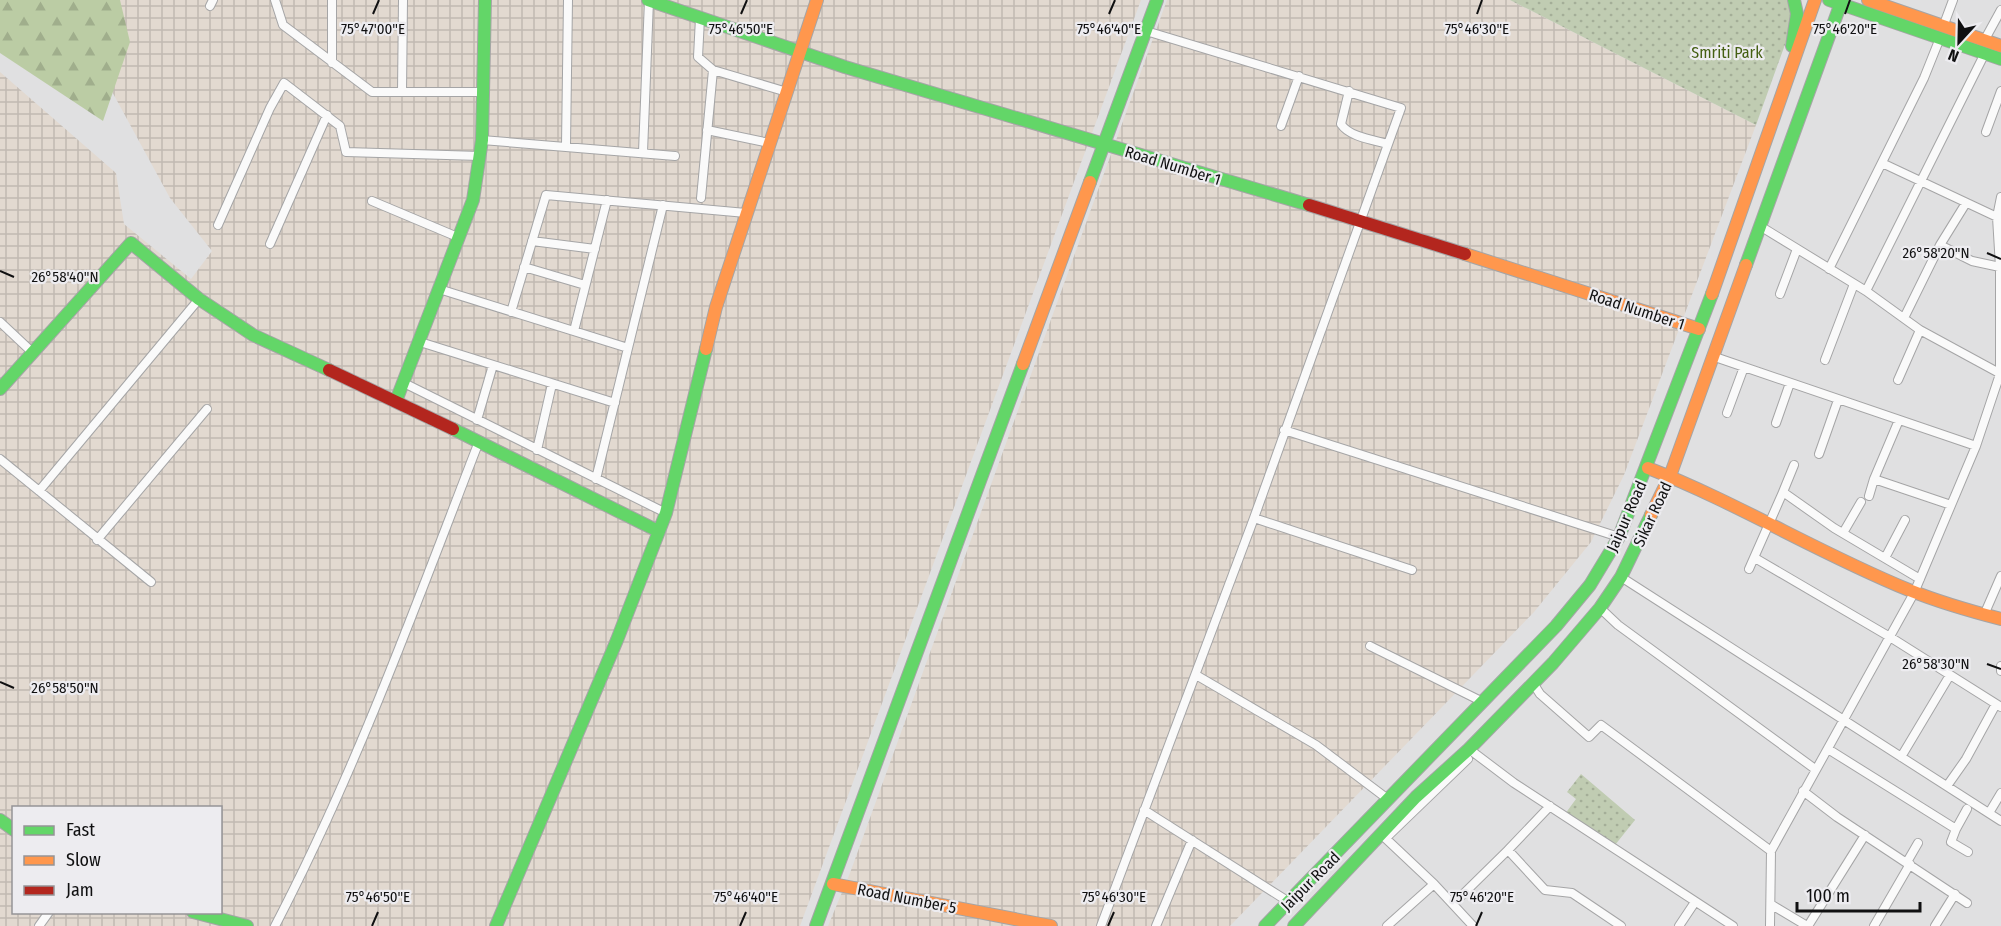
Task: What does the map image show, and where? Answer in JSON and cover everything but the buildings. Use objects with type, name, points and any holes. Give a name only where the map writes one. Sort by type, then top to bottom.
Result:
[{"type":"street","points":[[275,0],[283,26],[372,92],[483,92]]},
{"type":"street","points":[[332,0],[332,63]]},
{"type":"street","points":[[402,92],[403,0]]},
{"type":"street","points":[[396,401],[473,200],[482,140],[485,0]]},
{"type":"street","points":[[566,145],[568,0]]},
{"type":"street","points":[[644,152],[648,0]]},
{"type":"street","name":"Road Number 1","points":[[648,0],[801,51],[1360,220],[1699,329]]},
{"type":"street","points":[[496,926],[613,650],[666,513],[716,307],[817,0]]},
{"type":"street","points":[[816,926],[834,884],[1157,0]]},
{"type":"street","points":[[1794,0],[1797,14],[1791,45],[1797,53]]},
{"type":"street","name":"Jaipur Road","points":[[1265,926],[1556,626],[1584,592],[1619,537],[1648,468],[1699,329],[1815,0]]},
{"type":"street","points":[[1868,0],[1942,32]]},
{"type":"street","points":[[1829,269],[1924,78],[1953,0]]},
{"type":"street","points":[[1839,2],[1942,32],[1984,47],[2001,59]]},
{"type":"street","name":"Sikar Road","points":[[1294,926],[1313,904],[1535,686],[1602,610],[1623,578],[1673,477],[1839,2]]},
{"type":"street","points":[[1866,291],[2001,10]]},
{"type":"street","points":[[700,18],[698,57],[713,70],[787,92]]},
{"type":"street","points":[[1101,926],[1254,518],[1401,108],[1146,31]]},
{"type":"street","points":[[1984,47],[2001,46]]},
{"type":"street","points":[[701,198],[713,70]]},
{"type":"street","points":[[1281,126],[1299,76]]},
{"type":"street","points":[[218,225],[270,108],[284,83],[340,126],[345,152],[480,156]]},
{"type":"street","points":[[1349,91],[1341,124],[1343,128],[1388,144]]},
{"type":"street","points":[[1986,132],[2001,91]]},
{"type":"street","points":[[270,244],[327,114]]},
{"type":"street","points":[[707,130],[770,143]]},
{"type":"street","points":[[482,140],[566,145],[675,156]]},
{"type":"street","points":[[1882,163],[1997,217]]},
{"type":"street","points":[[511,312],[546,195],[746,213]]},
{"type":"street","points":[[1770,926],[1771,851],[1914,593],[1976,446],[2001,374],[2000,252],[1997,217],[2001,197]]},
{"type":"street","points":[[574,331],[607,200]]},
{"type":"street","points":[[372,201],[460,238]]},
{"type":"street","points":[[1904,318],[1940,245],[1966,203]]},
{"type":"street","points":[[596,479],[663,205]]},
{"type":"street","points":[[1762,227],[1866,291],[1920,330],[2001,374]]},
{"type":"street","points":[[532,241],[595,249]]},
{"type":"street","points":[[0,388],[131,243],[199,299],[253,335],[396,401],[478,444],[658,531]]},
{"type":"street","points":[[1940,245],[1972,261],[2000,267]]},
{"type":"street","points":[[1780,294],[1797,249]]},
{"type":"street","points":[[524,267],[585,285]]},
{"type":"street","points":[[1825,360],[1854,284]]},
{"type":"street","points":[[439,289],[628,348]]},
{"type":"street","points":[[39,491],[199,299]]},
{"type":"street","points":[[0,322],[32,352]]},
{"type":"street","points":[[1898,380],[1920,330]]},
{"type":"street","points":[[420,342],[615,402]]},
{"type":"street","points":[[1715,357],[1976,446]]},
{"type":"street","points":[[477,420],[493,365]]},
{"type":"street","points":[[1727,412],[1744,367]]},
{"type":"street","points":[[404,383],[666,513]]},
{"type":"street","points":[[1776,423],[1790,383]]},
{"type":"street","points":[[537,450],[552,384]]},
{"type":"street","points":[[1819,453],[1839,399]]},
{"type":"street","points":[[97,540],[207,409]]},
{"type":"street","points":[[1869,496],[1899,420]]},
{"type":"street","points":[[1284,430],[1619,537]]},
{"type":"street","points":[[275,926],[357,753],[478,444]]},
{"type":"street","points":[[0,459],[151,582]]},
{"type":"street","points":[[1749,568],[1794,465]]},
{"type":"street","points":[[1648,468],[1771,521],[1914,593],[1952,608],[2001,619]]},
{"type":"street","points":[[1874,479],[1951,505]]},
{"type":"street","points":[[1784,492],[1843,533],[1920,579]]},
{"type":"street","points":[[1843,533],[1861,502]]},
{"type":"street","points":[[1254,518],[1412,570]]},
{"type":"street","points":[[1885,558],[1905,520]]},
{"type":"street","points":[[1755,558],[1890,637],[1999,706],[1947,786]]},
{"type":"street","points":[[1984,615],[2001,576]]},
{"type":"street","points":[[1623,578],[2001,821]]},
{"type":"street","points":[[1602,610],[1618,625],[1815,769]]},
{"type":"street","points":[[1370,646],[1483,702]]},
{"type":"street","points":[[2001,666],[2001,671]]},
{"type":"street","points":[[1196,675],[1316,745],[1389,800]]},
{"type":"street","points":[[1901,757],[1950,675]]},
{"type":"street","points":[[1535,686],[1589,737],[1601,725],[1771,851]]},
{"type":"street","points":[[1828,749],[1956,829]]},
{"type":"street","points":[[1471,751],[1550,806],[1733,926]]},
{"type":"street","points":[[1803,791],[1967,903]]},
{"type":"street","points":[[1989,813],[2001,793]]},
{"type":"street","points":[[1453,904],[1550,806]]},
{"type":"street","points":[[1967,809],[1951,842],[1968,852]]},
{"type":"street","points":[[1143,810],[1289,902]]},
{"type":"street","points":[[1772,905],[1808,926],[1865,835]]},
{"type":"street","points":[[1383,836],[1434,884],[1473,926]]},
{"type":"street","points":[[1156,926],[1192,840]]},
{"type":"street","points":[[1874,926],[1918,843]]},
{"type":"street","points":[[1508,850],[1545,890],[1572,893],[1621,926]]},
{"type":"street","name":"Road Number 5","points":[[834,884],[1051,926]]},
{"type":"street","points":[[1387,926],[1434,884]]},
{"type":"street","points":[[1935,926],[1955,894]]},
{"type":"street","points":[[1679,926],[1695,902]]},
{"type":"street","points":[[201,914],[248,926]]},
{"type":"shaded area","points":[[94,0],[1141,0],[800,926],[0,926],[0,72],[116,173],[124,224],[191,279],[212,251],[170,198],[91,53]]},
{"type":"shaded area","points":[[1167,0],[1510,0],[1756,125],[1624,475],[1591,542],[1534,612],[1230,926],[828,926],[850,873]]},
{"type":"green space","points":[[0,0],[120,0],[130,42],[103,121],[0,53]]},
{"type":"green space","name":"Smriti Park","points":[[1510,0],[1792,0],[1792,25],[1756,125]]},
{"type":"green space","points":[[1581,774],[1635,820],[1615,845],[1565,814],[1576,799],[1567,792]]},
{"type":"traffic: fast","points":[[396,401],[473,200],[482,140],[485,0]]},
{"type":"traffic: fast","points":[[648,0],[845,67],[1309,205]]},
{"type":"traffic: fast","points":[[1090,182],[1157,0]]},
{"type":"traffic: fast","points":[[1792,46],[1797,14],[1794,0]]},
{"type":"traffic: fast","points":[[1829,0],[2001,59]]},
{"type":"traffic: fast","points":[[1746,265],[1842,0]]},
{"type":"traffic: fast","points":[[0,389],[131,243],[199,299],[253,335],[329,370]]},
{"type":"traffic: fast","points":[[1265,926],[1556,626],[1590,585],[1619,537],[1712,294]]},
{"type":"traffic: fast","points":[[496,926],[617,640],[666,513],[706,349]]},
{"type":"traffic: fast","points":[[816,926],[1023,364]]},
{"type":"traffic: fast","points":[[453,429],[658,531]]},
{"type":"traffic: fast","points":[[1294,926],[1416,797],[1469,749],[1553,663],[1600,608],[1621,577],[1651,515]]},
{"type":"traffic: fast","points":[[0,820],[12,829]]},
{"type":"traffic: fast","points":[[201,914],[247,926]]},
{"type":"traffic: slow","points":[[706,349],[716,307],[817,0]]},
{"type":"traffic: slow","points":[[1712,294],[1815,0]]},
{"type":"traffic: slow","points":[[1868,0],[2001,46]]},
{"type":"traffic: slow","points":[[1023,364],[1090,182]]},
{"type":"traffic: slow","points":[[1465,254],[1699,329]]},
{"type":"traffic: slow","points":[[1651,515],[1670,476],[1746,265]]},
{"type":"traffic: slow","points":[[1648,468],[1714,497],[1876,576],[1932,598],[2001,619]]},
{"type":"traffic: slow","points":[[833,884],[1051,926]]},
{"type":"traffic: jam","points":[[1309,205],[1465,254]]},
{"type":"traffic: jam","points":[[329,370],[453,429]]}]
